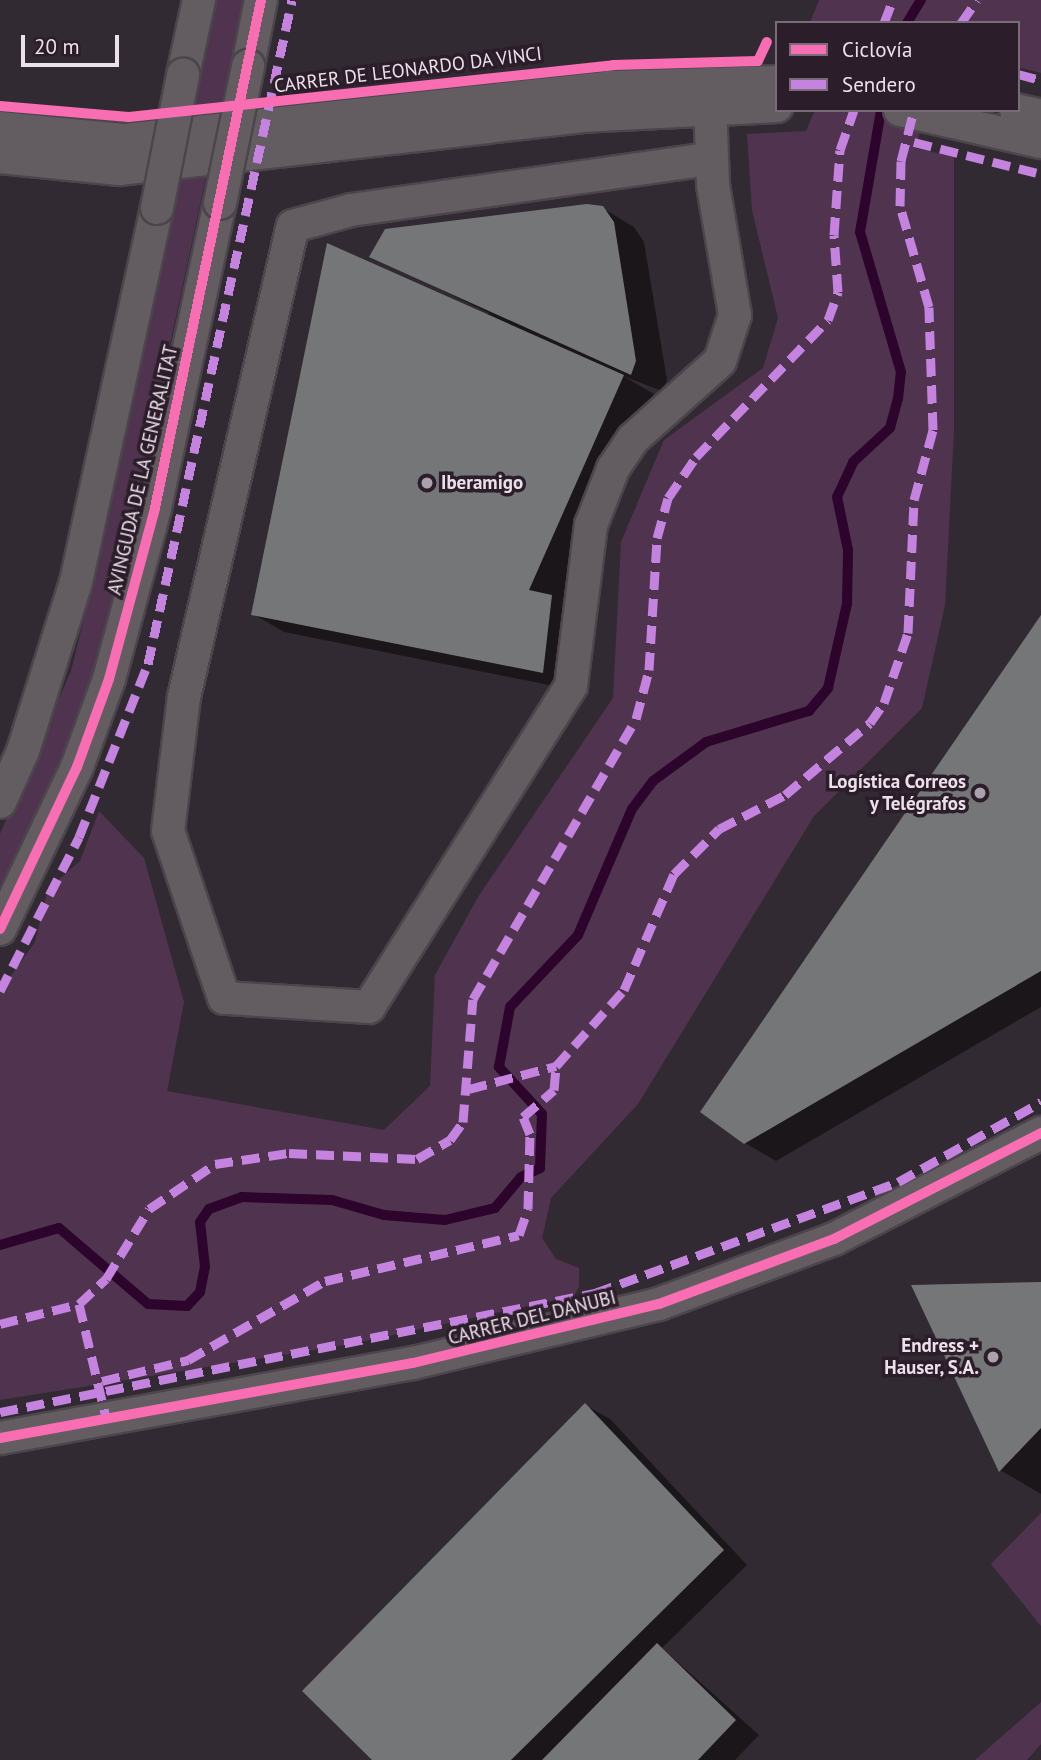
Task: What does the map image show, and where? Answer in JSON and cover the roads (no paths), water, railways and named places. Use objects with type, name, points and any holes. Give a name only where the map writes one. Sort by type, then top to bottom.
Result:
[{"type":"street","name":"AVINGUDA DE LA GENERALITAT","points":[[0,802],[33,724],[76,582],[199,0]]},
{"type":"street","name":"AVINGUDA DE LA GENERALITAT","points":[[0,929],[77,767],[110,679],[155,508],[261,0]]},
{"type":"street","name":"CARRER DE LEONARDO DA VINCI","points":[[0,128],[125,139],[610,87],[775,82]]},
{"type":"street","points":[[0,157],[119,169],[709,107],[775,106]]},
{"type":"street","points":[[709,107],[711,159],[734,315],[720,361],[633,439],[613,469],[591,525],[570,686],[369,1007],[224,998],[168,831],[184,696],[293,226],[351,210],[711,159]]},
{"type":"street","points":[[1020,111],[1041,116]]},
{"type":"street","points":[[912,112],[1041,142]]},
{"type":"street","name":"CARRER DEL DANUBI","points":[[0,1438],[413,1363],[659,1304],[847,1233],[1041,1133]]},
{"type":"waterway","points":[[908,21],[921,0]]},
{"type":"waterway","points":[[0,1245],[59,1228],[148,1304],[187,1306],[200,1292],[205,1267],[200,1222],[209,1209],[242,1197],[332,1200],[384,1215],[445,1220],[495,1208],[521,1177],[540,1168],[542,1114],[499,1067],[510,1007],[578,935],[632,809],[653,781],[706,742],[809,711],[828,688],[847,604],[848,550],[837,497],[853,462],[890,428],[898,399],[901,372],[860,232],[881,112]]},
{"type":"place","name":"Iberamigo","points":[[427,483]]},
{"type":"place","name":"Logística Correos y Telégrafos","points":[[980,793]]},
{"type":"place","name":"Endress + Hauser, S.A.","points":[[993,1357]]}]
